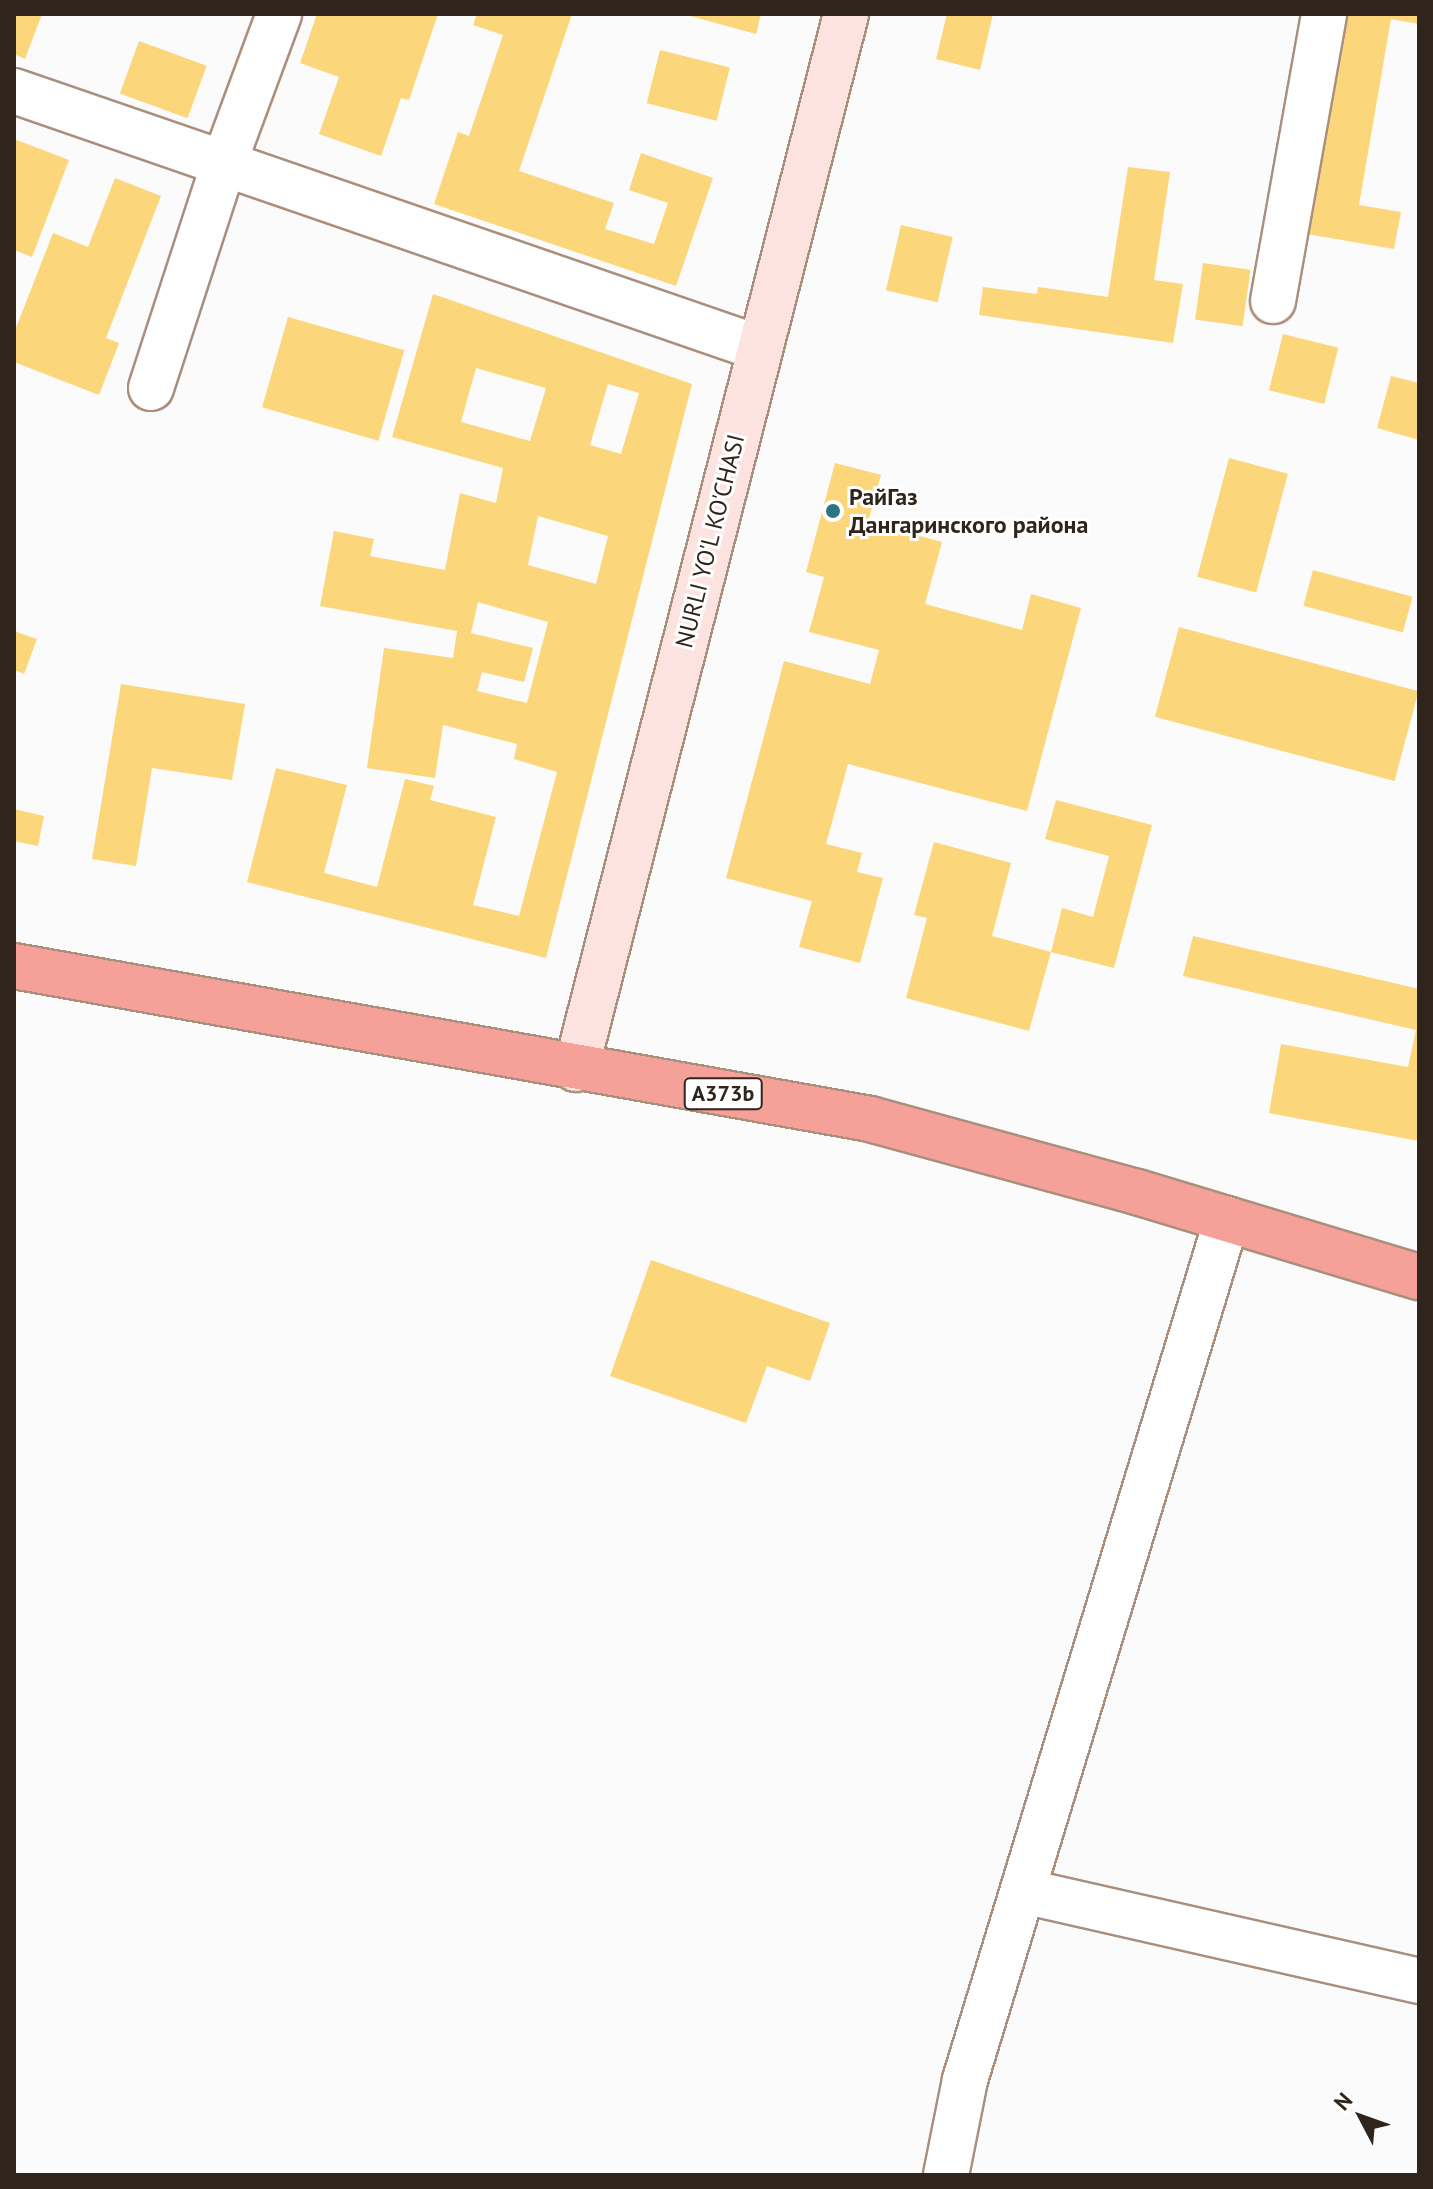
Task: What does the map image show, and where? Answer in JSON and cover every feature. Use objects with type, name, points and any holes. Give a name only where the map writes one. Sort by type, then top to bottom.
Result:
[{"type":"highway","name":"A373b","points":[[14,966],[576,1069],[870,1119],[1227,1219],[1419,1277]]},
{"type":"main road","name":"NURLI YO'L KO'CHASI","points":[[576,1069],[846,14]]},
{"type":"street","points":[[151,388],[224,163],[279,14]]},
{"type":"street","points":[[1273,301],[1324,14]]},
{"type":"street","points":[[14,91],[759,348]]},
{"type":"street","points":[[946,2175],[965,2080],[1227,1219]]},
{"type":"street","points":[[1023,1891],[1419,1981]]},
{"type":"building","points":[[14,14],[42,14],[25,59],[14,54]]},
{"type":"building","points":[[317,14],[438,14],[409,100],[401,98],[381,156],[319,134],[339,77],[300,63]]},
{"type":"building","points":[[477,14],[572,14],[519,171],[614,203],[605,229],[654,244],[668,203],[629,190],[641,153],[713,178],[676,286],[434,204],[458,132],[469,136],[503,35],[473,25]]},
{"type":"building","points":[[683,14],[761,14],[756,34]]},
{"type":"building","points":[[947,14],[993,14],[980,70],[936,59]]},
{"type":"building","points":[[1346,14],[1419,14],[1419,24],[1391,19],[1359,205],[1401,212],[1394,249],[1307,234]]},
{"type":"building","points":[[139,41],[207,66],[188,118],[120,94]]},
{"type":"building","points":[[660,50],[730,67],[717,121],[647,103]]},
{"type":"building","points":[[14,139],[69,160],[32,257],[14,250]]},
{"type":"building","points":[[1128,167],[1170,172],[1154,280],[1183,284],[1173,343],[979,315],[983,287],[1037,294],[1038,287],[1108,297]]},
{"type":"building","points":[[115,178],[161,196],[106,338],[119,343],[99,395],[14,362],[14,333],[53,233],[88,247]]},
{"type":"building","points":[[901,225],[953,237],[938,302],[886,290]]},
{"type":"building","points":[[1203,263],[1251,270],[1243,326],[1195,319]]},
{"type":"building","points":[[433,294],[692,384],[546,958],[247,882],[276,768],[347,785],[324,873],[377,887],[405,779],[434,786],[430,800],[496,817],[473,905],[519,916],[557,772],[514,759],[517,744],[443,725],[435,778],[367,768],[384,648],[453,658],[457,631],[320,606],[334,531],[374,539],[370,556],[445,570],[460,493],[496,503],[503,468],[392,437]],"holes":[[[476,368],[546,388],[530,441],[461,422]],[[608,384],[639,393],[621,454],[590,445]],[[538,516],[608,536],[596,584],[528,565]],[[478,602],[548,622],[527,703],[477,691],[482,672],[524,682],[533,648],[471,633]]]},
{"type":"building","points":[[288,317],[404,350],[378,441],[262,407]]},
{"type":"building","points":[[1283,334],[1338,348],[1324,404],[1269,390]]},
{"type":"building","points":[[1391,376],[1419,383],[1419,440],[1377,428]]},
{"type":"building","points":[[1229,458],[1288,474],[1256,593],[1197,577]]},
{"type":"building","points":[[835,463],[881,475],[868,522],[942,542],[925,604],[1022,630],[1031,594],[1081,608],[1027,811],[848,764],[826,844],[862,853],[857,872],[883,878],[860,963],[799,947],[812,901],[726,878],[784,661],[870,684],[879,650],[809,632],[824,577],[806,572]]},
{"type":"building","points":[[1313,570],[1412,597],[1403,632],[1303,606]]},
{"type":"building","points":[[1179,627],[1419,691],[1394,781],[1155,717]]},
{"type":"building","points":[[14,631],[37,639],[24,674],[14,670]]},
{"type":"building","points":[[121,684],[245,704],[232,780],[152,768],[136,866],[92,859]]},
{"type":"building","points":[[1056,800],[1152,825],[1114,968],[1051,952],[1062,908],[1093,917],[1109,856],[1045,839]]},
{"type":"building","points":[[14,809],[44,816],[38,846],[14,841]]},
{"type":"building","points":[[934,842],[1011,863],[992,936],[1051,952],[1029,1031],[906,998],[927,918],[914,915]]},
{"type":"building","points":[[1193,936],[1419,989],[1419,1141],[1269,1113],[1281,1044],[1408,1067],[1416,1030],[1183,976]]},
{"type":"building","points":[[651,1260],[830,1323],[810,1381],[767,1366],[746,1423],[610,1376]]},
{"type":"place","name":"РайГаз Дангаринского района","points":[[833,511]]}]
